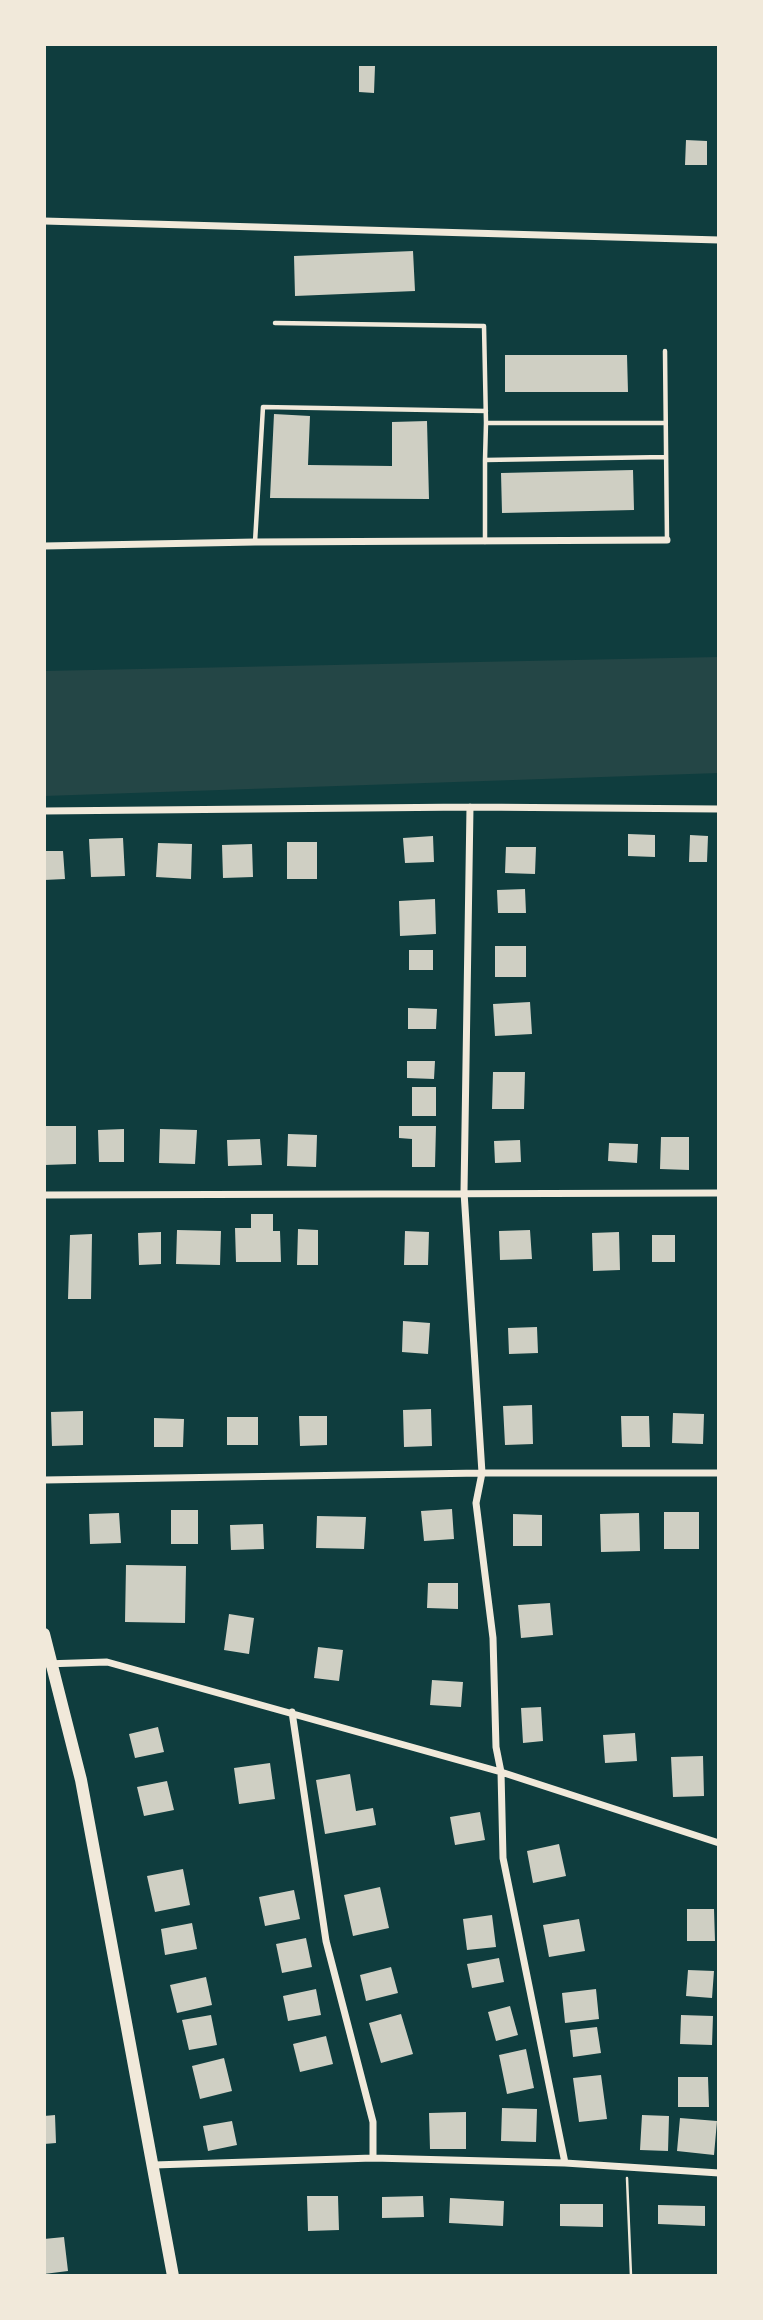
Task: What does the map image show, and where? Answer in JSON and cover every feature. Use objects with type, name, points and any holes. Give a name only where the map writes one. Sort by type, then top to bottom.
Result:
[{"type":"main road","points":[[44,1634],[48,1664],[81,1780],[173,2276]]},
{"type":"street","points":[[44,221],[719,240]]},
{"type":"street","points":[[44,546],[667,540]]},
{"type":"street","points":[[44,811],[470,807],[719,809]]},
{"type":"street","points":[[470,807],[464,1192],[482,1473],[475,1503],[493,1638],[503,1858],[565,2163]]},
{"type":"street","points":[[44,1195],[719,1193]]},
{"type":"street","points":[[44,1480],[719,1472]]},
{"type":"street","points":[[48,1664],[107,1662],[501,1772],[719,1843]]},
{"type":"street","points":[[292,1712],[326,1941],[373,2122],[373,2158]]},
{"type":"street","points":[[154,2165],[373,2158],[565,2163],[719,2173]]},
{"type":"lane","points":[[275,323],[484,326],[485,542]]},
{"type":"lane","points":[[665,351],[667,540]]},
{"type":"lane","points":[[255,542],[263,407],[486,411]]},
{"type":"lane","points":[[486,424],[666,423]]},
{"type":"lane","points":[[485,460],[666,457]]},
{"type":"path","points":[[627,2167],[631,2276]]},
{"type":"shaded area","points":[[719,657],[719,773],[44,796],[44,671]]},
{"type":"building","points":[[359,66],[375,66],[374,93],[359,92]]},
{"type":"building","points":[[686,140],[707,141],[707,165],[685,165]]},
{"type":"building","points":[[413,251],[415,291],[295,296],[294,256]]},
{"type":"building","points":[[505,355],[627,355],[628,392],[505,392]]},
{"type":"building","points":[[274,414],[310,416],[308,465],[392,466],[392,422],[427,421],[429,499],[270,498]]},
{"type":"building","points":[[633,470],[634,510],[502,513],[501,473]]},
{"type":"building","points":[[628,834],[655,835],[655,857],[628,856]]},
{"type":"building","points":[[690,835],[708,836],[707,862],[689,862]]},
{"type":"building","points":[[433,836],[434,862],[405,863],[403,838]]},
{"type":"building","points":[[123,838],[125,876],[91,877],[89,839]]},
{"type":"building","points":[[287,842],[317,842],[317,879],[287,879]]},
{"type":"building","points":[[158,843],[192,844],[191,879],[156,877]]},
{"type":"building","points":[[252,844],[253,877],[223,878],[222,845]]},
{"type":"building","points":[[506,847],[536,847],[535,874],[505,873]]},
{"type":"building","points":[[44,851],[63,851],[65,879],[44,880]]},
{"type":"building","points":[[525,889],[526,913],[498,913],[497,890]]},
{"type":"building","points":[[435,899],[436,934],[400,936],[399,901]]},
{"type":"building","points":[[495,946],[526,946],[526,977],[495,977]]},
{"type":"building","points":[[409,950],[433,950],[433,970],[409,970]]},
{"type":"building","points":[[530,1002],[532,1034],[495,1036],[493,1004]]},
{"type":"building","points":[[408,1008],[437,1009],[436,1029],[408,1029]]},
{"type":"building","points":[[407,1061],[435,1061],[434,1079],[407,1078]]},
{"type":"building","points":[[493,1072],[525,1072],[524,1109],[492,1109]]},
{"type":"building","points":[[412,1087],[436,1087],[436,1116],[412,1116]]},
{"type":"building","points":[[44,1126],[76,1126],[76,1164],[44,1165]]},
{"type":"building","points":[[399,1126],[436,1126],[435,1167],[412,1167],[412,1139],[399,1138]]},
{"type":"building","points":[[124,1129],[124,1162],[99,1162],[98,1130]]},
{"type":"building","points":[[160,1129],[197,1130],[195,1164],[159,1163]]},
{"type":"building","points":[[288,1134],[317,1135],[316,1167],[287,1166]]},
{"type":"building","points":[[661,1137],[689,1137],[689,1170],[660,1169]]},
{"type":"building","points":[[260,1139],[262,1165],[228,1166],[227,1140]]},
{"type":"building","points":[[520,1140],[521,1162],[495,1163],[494,1141]]},
{"type":"building","points":[[609,1143],[638,1144],[637,1163],[608,1161]]},
{"type":"building","points":[[251,1214],[273,1214],[273,1231],[280,1231],[281,1262],[236,1262],[235,1228],[251,1228]]},
{"type":"building","points":[[298,1229],[318,1230],[318,1265],[297,1265]]},
{"type":"building","points":[[177,1230],[221,1231],[220,1265],[176,1264]]},
{"type":"building","points":[[530,1230],[532,1259],[500,1260],[499,1231]]},
{"type":"building","points":[[405,1231],[429,1232],[428,1265],[404,1265]]},
{"type":"building","points":[[161,1232],[161,1264],[139,1265],[138,1233]]},
{"type":"building","points":[[619,1232],[620,1270],[593,1271],[592,1233]]},
{"type":"building","points":[[92,1234],[91,1299],[68,1299],[70,1235]]},
{"type":"building","points":[[652,1235],[675,1235],[675,1262],[652,1262]]},
{"type":"building","points":[[403,1321],[430,1323],[428,1354],[402,1352]]},
{"type":"building","points":[[537,1327],[538,1353],[509,1354],[508,1328]]},
{"type":"building","points":[[532,1405],[533,1444],[505,1445],[503,1406]]},
{"type":"building","points":[[431,1409],[432,1446],[404,1447],[403,1410]]},
{"type":"building","points":[[83,1411],[83,1445],[52,1446],[51,1412]]},
{"type":"building","points":[[673,1413],[704,1414],[703,1444],[672,1443]]},
{"type":"building","points":[[299,1416],[327,1416],[327,1445],[300,1446]]},
{"type":"building","points":[[621,1416],[649,1416],[650,1447],[622,1447]]},
{"type":"building","points":[[227,1417],[258,1417],[258,1445],[227,1445]]},
{"type":"building","points":[[154,1418],[184,1419],[183,1447],[154,1447]]},
{"type":"building","points":[[452,1509],[454,1539],[424,1541],[421,1511]]},
{"type":"building","points":[[171,1510],[198,1510],[198,1544],[171,1544]]},
{"type":"building","points":[[664,1512],[699,1512],[699,1549],[664,1549]]},
{"type":"building","points":[[119,1513],[121,1543],[90,1544],[89,1514]]},
{"type":"building","points":[[639,1513],[640,1551],[601,1552],[600,1514]]},
{"type":"building","points":[[513,1514],[542,1515],[542,1546],[513,1546]]},
{"type":"building","points":[[317,1516],[366,1517],[364,1549],[316,1548]]},
{"type":"building","points":[[263,1524],[264,1549],[231,1550],[230,1525]]},
{"type":"building","points":[[126,1565],[186,1566],[185,1623],[125,1622]]},
{"type":"building","points":[[428,1583],[458,1583],[458,1609],[427,1608]]},
{"type":"building","points":[[550,1603],[553,1635],[521,1638],[518,1605]]},
{"type":"building","points":[[229,1614],[254,1618],[249,1654],[224,1650]]},
{"type":"building","points":[[318,1647],[343,1650],[339,1681],[314,1678]]},
{"type":"building","points":[[432,1680],[463,1682],[461,1707],[430,1705]]},
{"type":"building","points":[[541,1707],[543,1741],[523,1743],[521,1708]]},
{"type":"building","points":[[158,1727],[164,1752],[135,1758],[129,1734]]},
{"type":"building","points":[[635,1733],[637,1761],[605,1763],[603,1735]]},
{"type":"building","points":[[703,1756],[704,1796],[673,1797],[671,1757]]},
{"type":"building","points":[[270,1763],[275,1799],[239,1804],[234,1768]]},
{"type":"building","points":[[350,1774],[356,1811],[373,1808],[376,1825],[325,1834],[316,1780]]},
{"type":"building","points":[[167,1781],[174,1810],[144,1816],[137,1787]]},
{"type":"building","points":[[480,1812],[485,1840],[455,1845],[450,1817]]},
{"type":"building","points":[[559,1844],[566,1876],[533,1883],[527,1851]]},
{"type":"building","points":[[183,1869],[190,1905],[155,1912],[147,1876]]},
{"type":"building","points":[[380,1887],[389,1928],[353,1936],[344,1895]]},
{"type":"building","points":[[294,1890],[300,1919],[265,1926],[259,1897]]},
{"type":"building","points":[[687,1909],[714,1909],[715,1941],[687,1941]]},
{"type":"building","points":[[492,1915],[496,1947],[467,1950],[463,1919]]},
{"type":"building","points":[[579,1919],[585,1951],[549,1957],[543,1925]]},
{"type":"building","points":[[192,1923],[197,1949],[165,1955],[161,1929]]},
{"type":"building","points":[[306,1938],[312,1967],[282,1973],[276,1944]]},
{"type":"building","points":[[499,1958],[504,1982],[472,1988],[467,1964]]},
{"type":"building","points":[[391,1967],[398,1993],[366,2001],[360,1975]]},
{"type":"building","points":[[688,1970],[714,1971],[712,1998],[686,1996]]},
{"type":"building","points":[[206,1977],[212,2005],[177,2013],[170,1985]]},
{"type":"building","points":[[316,1989],[321,2015],[288,2021],[283,1996]]},
{"type":"building","points":[[596,1989],[599,2019],[565,2023],[562,1993]]},
{"type":"building","points":[[510,2006],[518,2035],[496,2041],[488,2012]]},
{"type":"building","points":[[401,2014],[413,2054],[381,2063],[369,2023]]},
{"type":"building","points":[[211,2015],[217,2045],[189,2050],[182,2020]]},
{"type":"building","points":[[681,2015],[713,2016],[712,2045],[680,2044]]},
{"type":"building","points":[[597,2027],[601,2053],[573,2057],[570,2030]]},
{"type":"building","points":[[326,2036],[333,2064],[300,2072],[293,2044]]},
{"type":"building","points":[[526,2049],[534,2088],[507,2094],[499,2055]]},
{"type":"building","points":[[224,2058],[232,2091],[200,2099],[192,2066]]},
{"type":"building","points":[[601,2075],[607,2119],[579,2122],[573,2078]]},
{"type":"building","points":[[678,2077],[708,2077],[709,2107],[678,2107]]},
{"type":"building","points":[[502,2108],[537,2109],[536,2142],[501,2141]]},
{"type":"building","points":[[466,2112],[466,2149],[430,2149],[429,2113]]},
{"type":"building","points":[[55,2115],[56,2143],[44,2144],[44,2116]]},
{"type":"building","points":[[642,2115],[669,2116],[668,2151],[640,2150]]},
{"type":"building","points":[[680,2118],[717,2121],[714,2155],[677,2151]]},
{"type":"building","points":[[232,2121],[237,2145],[208,2151],[203,2126]]},
{"type":"building","points":[[307,2196],[338,2196],[339,2230],[308,2231]]},
{"type":"building","points":[[423,2196],[424,2217],[382,2218],[382,2197]]},
{"type":"building","points":[[450,2198],[504,2201],[503,2226],[449,2223]]},
{"type":"building","points":[[560,2204],[603,2204],[603,2227],[560,2226]]},
{"type":"building","points":[[658,2205],[705,2206],[705,2226],[658,2224]]},
{"type":"building","points":[[64,2237],[68,2271],[44,2274],[44,2239]]}]
